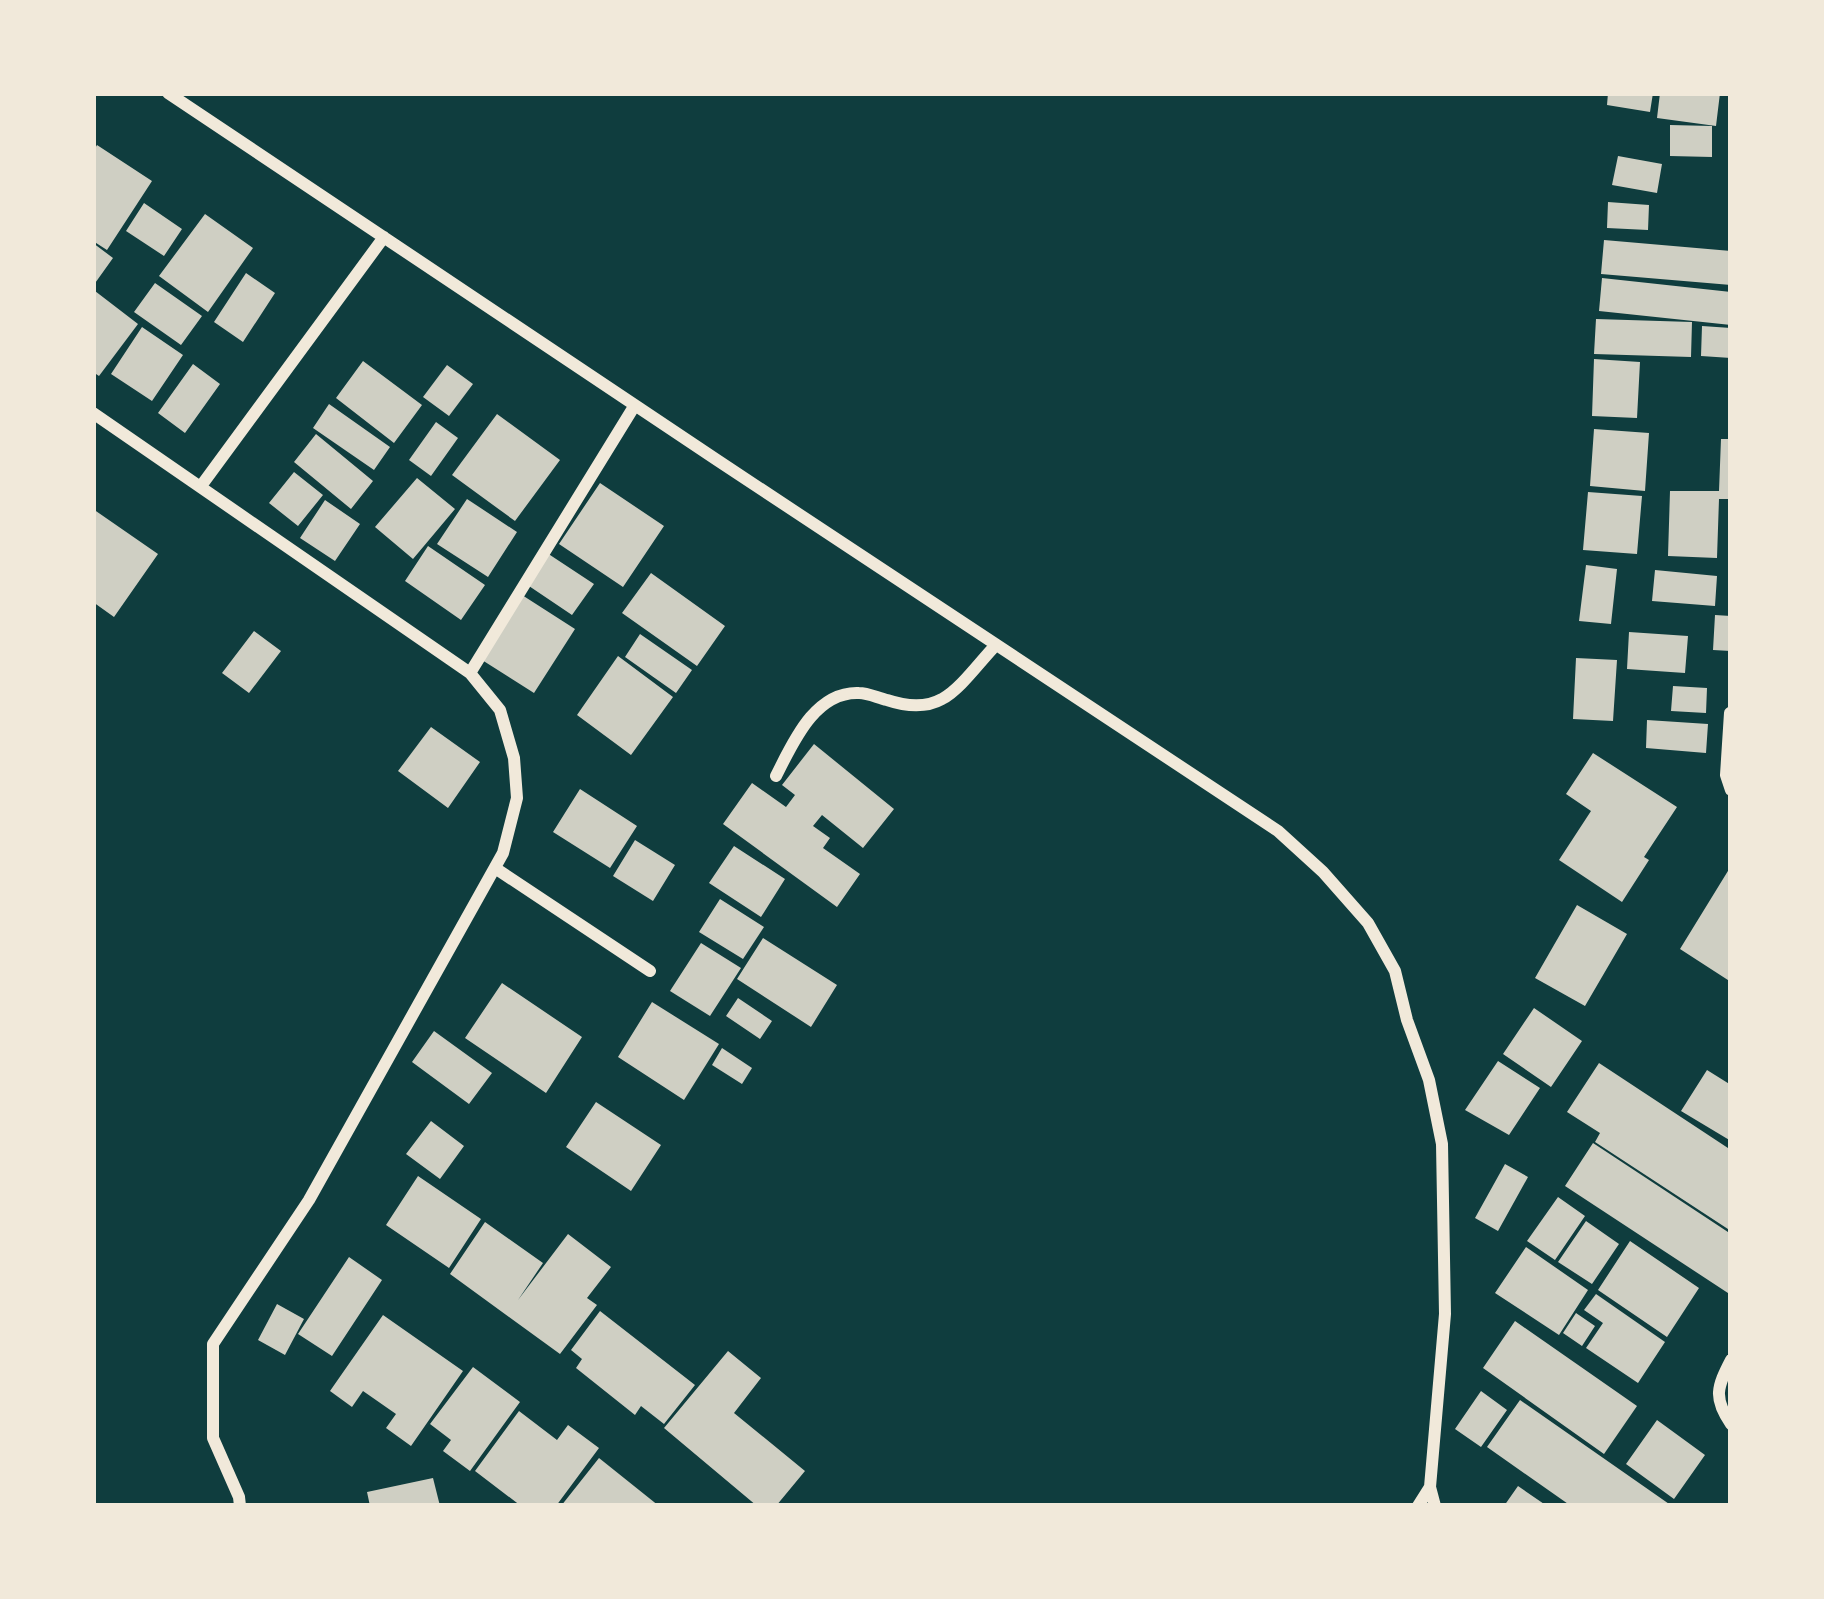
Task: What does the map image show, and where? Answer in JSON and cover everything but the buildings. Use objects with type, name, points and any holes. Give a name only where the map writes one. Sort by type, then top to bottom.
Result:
[{"type":"street","points":[[168,93],[1278,831],[1323,872],[1368,923],[1396,970],[1407,1020],[1429,1080],[1442,1144],[1445,1314],[1430,1487],[1435,1506]]},
{"type":"street","points":[[201,486],[384,237]]},
{"type":"street","points":[[470,673],[634,405]]},
{"type":"street","points":[[93,413],[470,673],[500,710],[514,758],[517,798],[503,853],[309,1200],[213,1344],[214,1438],[240,1506]]},
{"type":"street","points":[[776,776],[802,727],[839,697],[857,693],[922,706],[946,698],[996,645]]},
{"type":"street","points":[[1730,713],[1726,775],[1731,790]]},
{"type":"street","points":[[495,868],[650,971]]},
{"type":"street","points":[[1731,1360],[1721,1380],[1719,1406],[1731,1424]]},
{"type":"street","points":[[1418,1506],[1430,1487]]}]
